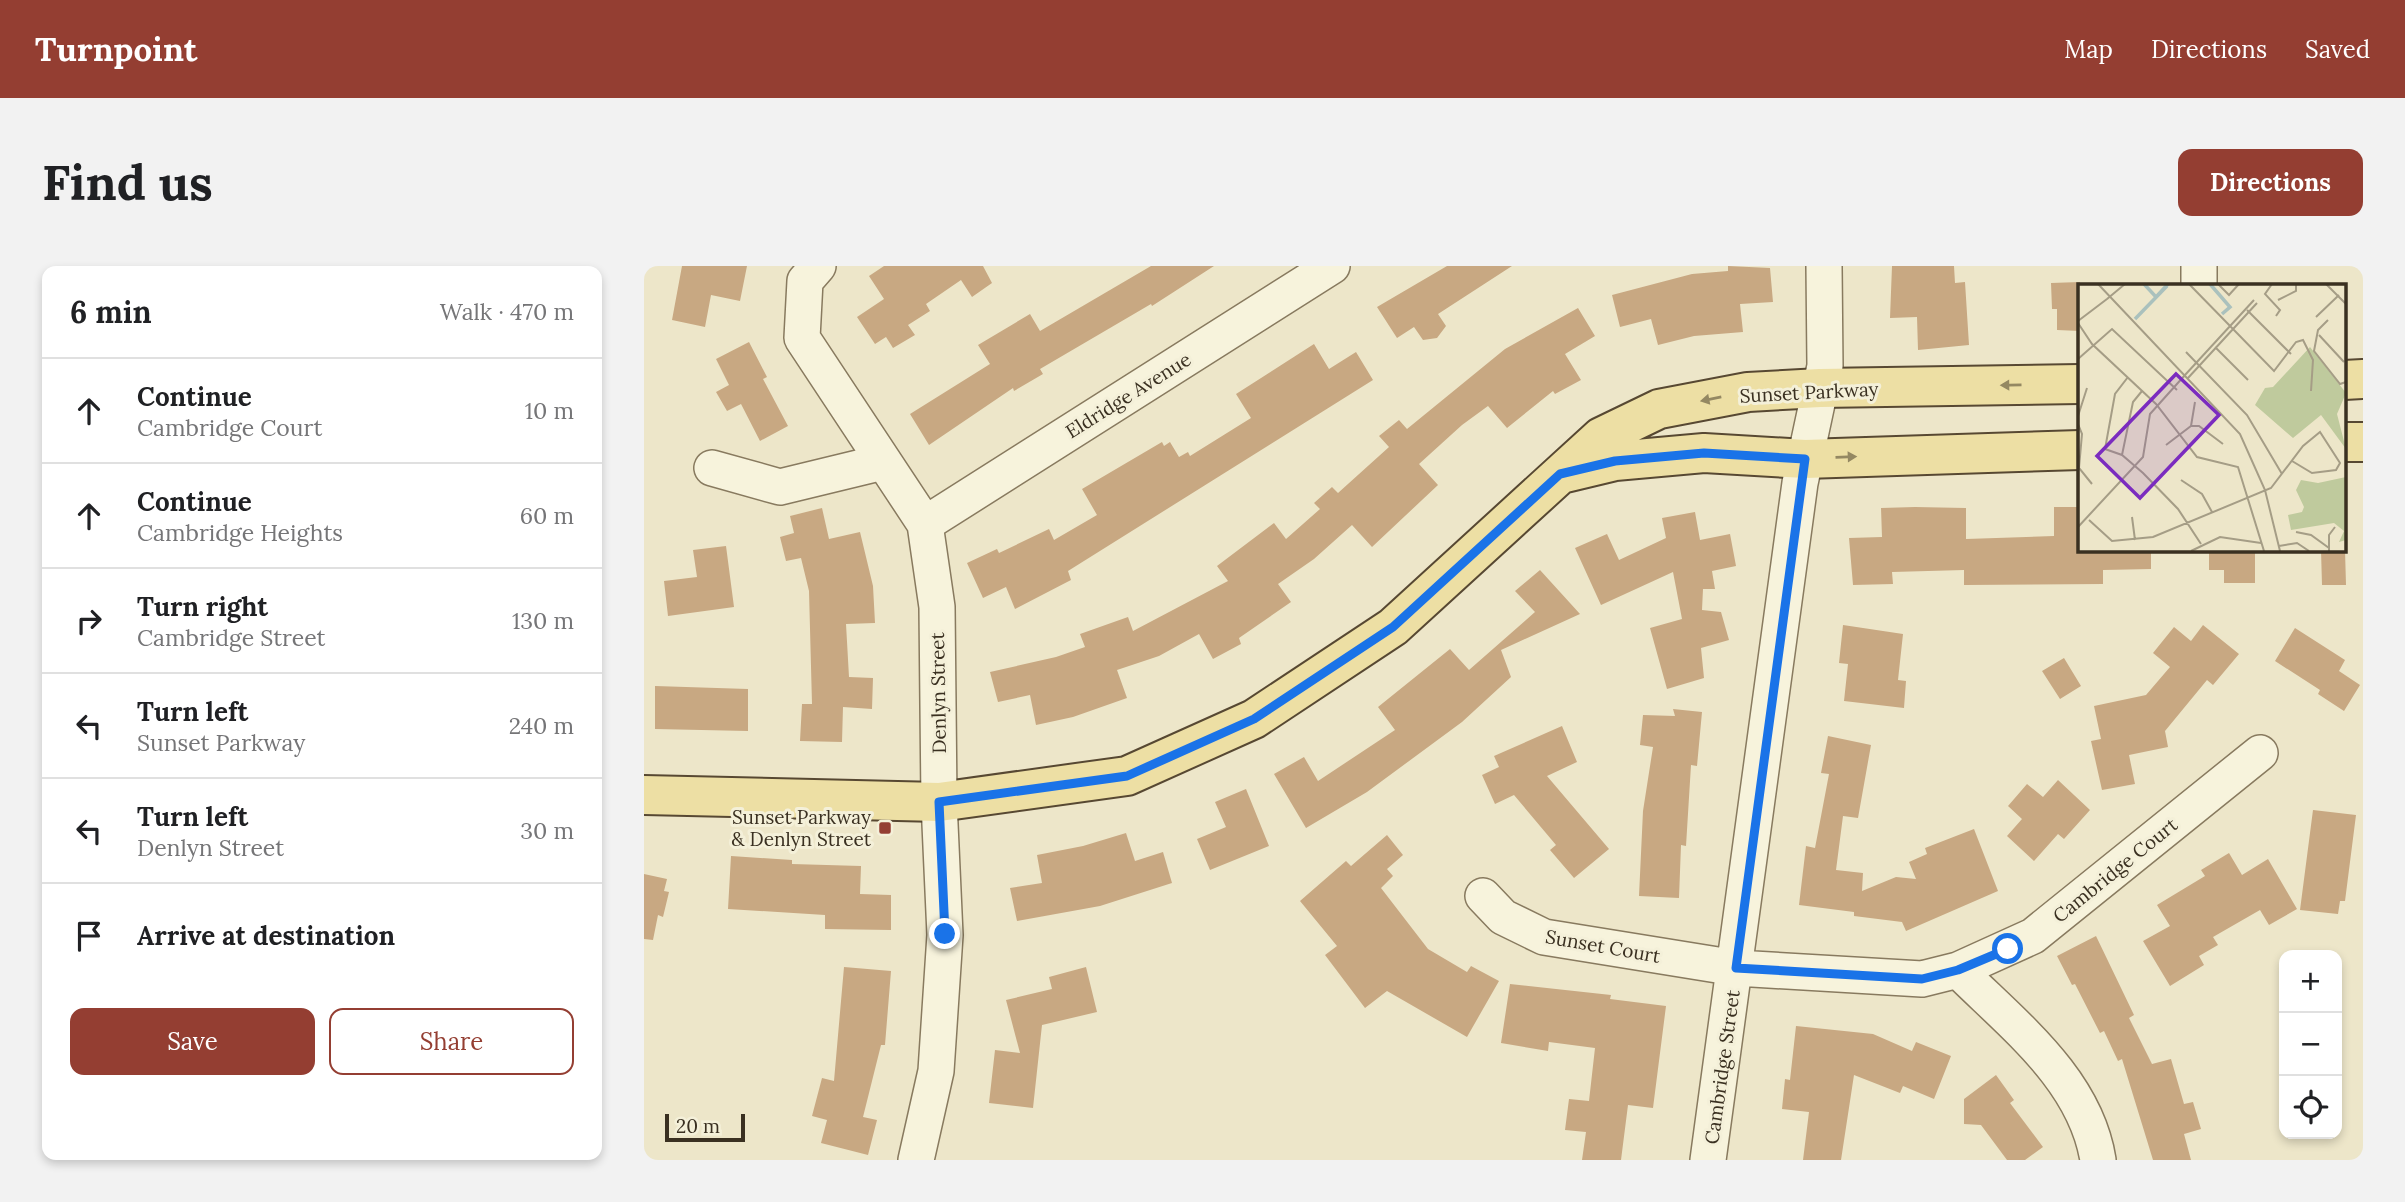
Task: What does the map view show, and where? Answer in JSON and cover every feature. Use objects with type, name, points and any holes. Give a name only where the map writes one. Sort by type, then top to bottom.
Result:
[{"type":"main road","name":"Sunset Parkway","points":[[644,795],[939,802],[1127,776],[1254,719],[1393,627],[1601,437],[1658,410],[1748,392],[1820,388],[2078,384]]},
{"type":"main road","name":"Sunset Parkway","points":[[1560,474],[1615,461],[1704,453],[1805,459],[2078,450]]},
{"type":"street","name":"Denlyn Street","points":[[818,266],[806,281],[802,338],[925,524],[937,607],[939,802],[945,934],[936,1070],[916,1160]]},
{"type":"street","name":"Eldridge Avenue","points":[[925,524],[1332,266]]},
{"type":"street","name":"Cambridge Street","points":[[1708,1160],[1805,459],[1825,366],[1824,266]]},
{"type":"street","points":[[2199,266],[2199,284]]},
{"type":"street","points":[[712,468],[780,487],[883,462]]},
{"type":"street","name":"Cambridge Court","points":[[1736,968],[1922,979],[1958,970],[2033,936],[2260,753]]},
{"type":"street","name":"Sunset Court","points":[[1483,896],[1503,917],[1544,937],[1736,968]]},
{"type":"street","points":[[1958,970],[2045,1056],[2072,1090],[2094,1135],[2098,1160]]},
{"type":"building","points":[[682,266],[747,266],[740,301],[711,295],[705,327],[672,320]]},
{"type":"building","points":[[884,266],[983,266],[992,283],[972,297],[961,280],[926,304],[930,311],[908,325],[915,335],[893,348],[886,337],[875,344],[857,317],[884,299],[869,276]]},
{"type":"building","points":[[1151,266],[1214,266],[1152,306],[1151,304],[1040,369],[1043,374],[1014,391],[1013,388],[929,445],[910,414],[990,364],[978,345],[1030,314],[1040,331]]},
{"type":"building","points":[[1447,266],[1512,266],[1438,314],[1446,326],[1437,338],[1423,340],[1414,327],[1397,338],[1377,307]]},
{"type":"building","points":[[1728,266],[1770,268],[1773,302],[1740,304],[1743,332],[1694,336],[1658,345],[1651,319],[1620,327],[1612,295],[1692,274],[1728,271]]},
{"type":"building","points":[[1892,266],[1954,266],[1955,283],[1965,282],[1969,345],[1918,350],[1917,317],[1890,318]]},
{"type":"building","points":[[2080,282],[2078,331],[2057,330],[2057,309],[2052,309],[2051,283]]},
{"type":"building","points":[[1578,308],[1595,336],[1565,354],[1581,380],[1555,394],[1553,391],[1507,428],[1488,406],[1462,425],[1419,464],[1438,485],[1372,547],[1352,525],[1314,559],[1278,584],[1291,602],[1239,638],[1241,644],[1213,659],[1199,634],[1159,656],[1117,670],[1127,698],[1073,717],[1036,725],[1030,695],[998,702],[990,672],[1056,657],[1085,647],[1080,634],[1128,617],[1133,631],[1228,581],[1217,566],[1274,523],[1286,539],[1320,509],[1314,503],[1332,487],[1338,493],[1389,447],[1379,436],[1399,420],[1407,429],[1505,349]]},
{"type":"building","points":[[749,342],[767,377],[763,379],[788,426],[760,441],[741,404],[727,411],[716,392],[729,385],[716,359]]},
{"type":"building","points":[[1314,344],[1329,369],[1356,352],[1373,380],[1068,571],[1071,580],[1015,609],[1006,587],[983,598],[967,563],[997,549],[999,553],[1049,529],[1054,540],[1097,515],[1082,489],[1162,442],[1164,446],[1170,442],[1179,457],[1188,452],[1190,456],[1251,418],[1236,394]]},
{"type":"building","points":[[2054,507],[2078,507],[2078,551],[2151,551],[2151,569],[2103,570],[2103,584],[1964,585],[1964,570],[1892,572],[1893,584],[1853,585],[1849,538],[1882,537],[1881,508],[1966,508],[1966,539],[2054,536]]},
{"type":"building","points":[[822,508],[829,539],[860,532],[873,586],[875,623],[846,624],[849,677],[873,678],[872,709],[843,707],[842,742],[800,741],[802,704],[812,704],[809,591],[801,558],[786,561],[780,537],[794,533],[790,516]]},
{"type":"building","points":[[1695,512],[1700,540],[1730,534],[1736,566],[1712,571],[1715,589],[1703,589],[1702,610],[1721,612],[1729,640],[1701,648],[1704,678],[1667,689],[1650,628],[1682,619],[1673,572],[1601,605],[1575,548],[1607,534],[1619,560],[1666,538],[1662,518]]},
{"type":"building","points":[[726,546],[734,607],[668,616],[664,581],[697,577],[693,550]]},
{"type":"building","points":[[2209,551],[2255,551],[2255,583],[2224,583],[2224,570],[2209,570]]},
{"type":"building","points":[[2321,551],[2345,551],[2346,585],[2322,585]]},
{"type":"building","points":[[1540,570],[1580,614],[1501,650],[1511,677],[1462,722],[1367,792],[1306,828],[1274,774],[1304,757],[1318,781],[1395,730],[1378,707],[1450,649],[1469,670],[1535,612],[1515,591]]},
{"type":"building","points":[[1843,625],[1903,634],[1898,680],[1906,681],[1904,708],[1844,701],[1848,664],[1839,663]]},
{"type":"building","points":[[2203,625],[2239,654],[2213,685],[2207,680],[2165,731],[2168,747],[2129,755],[2135,784],[2102,790],[2091,741],[2101,739],[2094,706],[2146,695],[2170,667],[2153,653],[2174,627],[2191,641]]},
{"type":"building","points":[[2295,628],[2345,660],[2339,671],[2360,685],[2344,711],[2318,694],[2320,690],[2275,661]]},
{"type":"building","points":[[2064,658],[2081,686],[2060,699],[2042,671]]},
{"type":"building","points":[[655,686],[748,689],[748,731],[655,729]]},
{"type":"building","points":[[1673,709],[1702,712],[1697,766],[1691,765],[1686,846],[1681,845],[1679,898],[1639,896],[1643,811],[1653,747],[1640,745],[1643,715],[1675,716]]},
{"type":"building","points":[[1562,726],[1577,762],[1547,776],[1609,849],[1574,878],[1550,850],[1556,845],[1514,795],[1495,804],[1482,775],[1499,767],[1494,756]]},
{"type":"building","points":[[1828,736],[1871,745],[1858,818],[1843,816],[1836,870],[1863,873],[1862,891],[1896,877],[1916,879],[1909,862],[1927,854],[1925,848],[1974,829],[1998,891],[1906,931],[1902,922],[1799,905],[1806,846],[1815,848],[1829,774],[1821,773]]},
{"type":"building","points":[[2058,780],[2090,810],[2064,839],[2058,834],[2034,861],[2007,836],[2022,819],[2008,806],[2027,784],[2043,797]]},
{"type":"building","points":[[1246,789],[1269,846],[1210,870],[1197,839],[1226,827],[1215,802]]},
{"type":"building","points":[[2313,810],[2356,815],[2345,901],[2340,901],[2338,914],[2300,910]]},
{"type":"building","points":[[1126,833],[1135,861],[1163,852],[1172,883],[1100,906],[1017,921],[1010,888],[1042,883],[1037,855],[1083,846]]},
{"type":"building","points":[[1387,835],[1403,855],[1387,869],[1393,876],[1381,888],[1428,949],[1467,972],[1471,966],[1499,981],[1467,1037],[1387,991],[1365,1008],[1325,955],[1337,946],[1300,901],[1346,861],[1351,866]]},
{"type":"building","points":[[2229,853],[2242,875],[2268,859],[2297,909],[2269,925],[2260,910],[2213,937],[2218,945],[2199,956],[2204,965],[2170,986],[2143,941],[2170,926],[2157,905],[2205,876],[2201,870]]},
{"type":"building","points":[[731,856],[792,860],[792,864],[861,866],[860,894],[891,895],[891,930],[825,929],[825,915],[728,909]]},
{"type":"building","points":[[644,874],[667,879],[664,891],[669,892],[663,917],[658,915],[653,940],[644,939]]},
{"type":"building","points":[[2096,936],[2134,1015],[2129,1018],[2152,1064],[2171,1059],[2184,1104],[2193,1102],[2201,1129],[2184,1134],[2191,1160],[2153,1160],[2122,1059],[2118,1061],[2104,1031],[2100,1033],[2057,956]]},
{"type":"building","points":[[844,967],[891,971],[885,1045],[881,1045],[863,1117],[877,1120],[868,1155],[821,1143],[827,1120],[812,1116],[822,1078],[834,1081]]},
{"type":"building","points":[[1086,967],[1097,1012],[1042,1025],[1033,1108],[989,1103],[995,1050],[1020,1053],[1006,1000],[1052,989],[1049,977]]},
{"type":"building","points":[[1510,984],[1611,995],[1610,999],[1666,1006],[1653,1108],[1628,1105],[1621,1160],[1582,1160],[1586,1132],[1565,1130],[1569,1099],[1589,1101],[1595,1048],[1549,1042],[1548,1051],[1501,1043]]},
{"type":"building","points":[[1796,1026],[1873,1034],[1912,1051],[1916,1042],[1951,1056],[1934,1099],[1903,1086],[1900,1093],[1854,1075],[1841,1160],[1803,1160],[1809,1112],[1782,1109],[1785,1079],[1790,1080]]},
{"type":"building","points":[[1996,1075],[2014,1100],[2010,1103],[2043,1147],[2025,1160],[2007,1160],[1981,1125],[1964,1124],[1964,1099]]},
{"type":"place","name":"Sunset Parkway & Denlyn Street","points":[[885,828]]},
{"type":"route","points":[[945,934],[939,802],[1127,776],[1254,719],[1393,627],[1560,474],[1615,461],[1704,453],[1805,459],[1736,968],[1922,979],[1958,970],[2008,949]]}]
